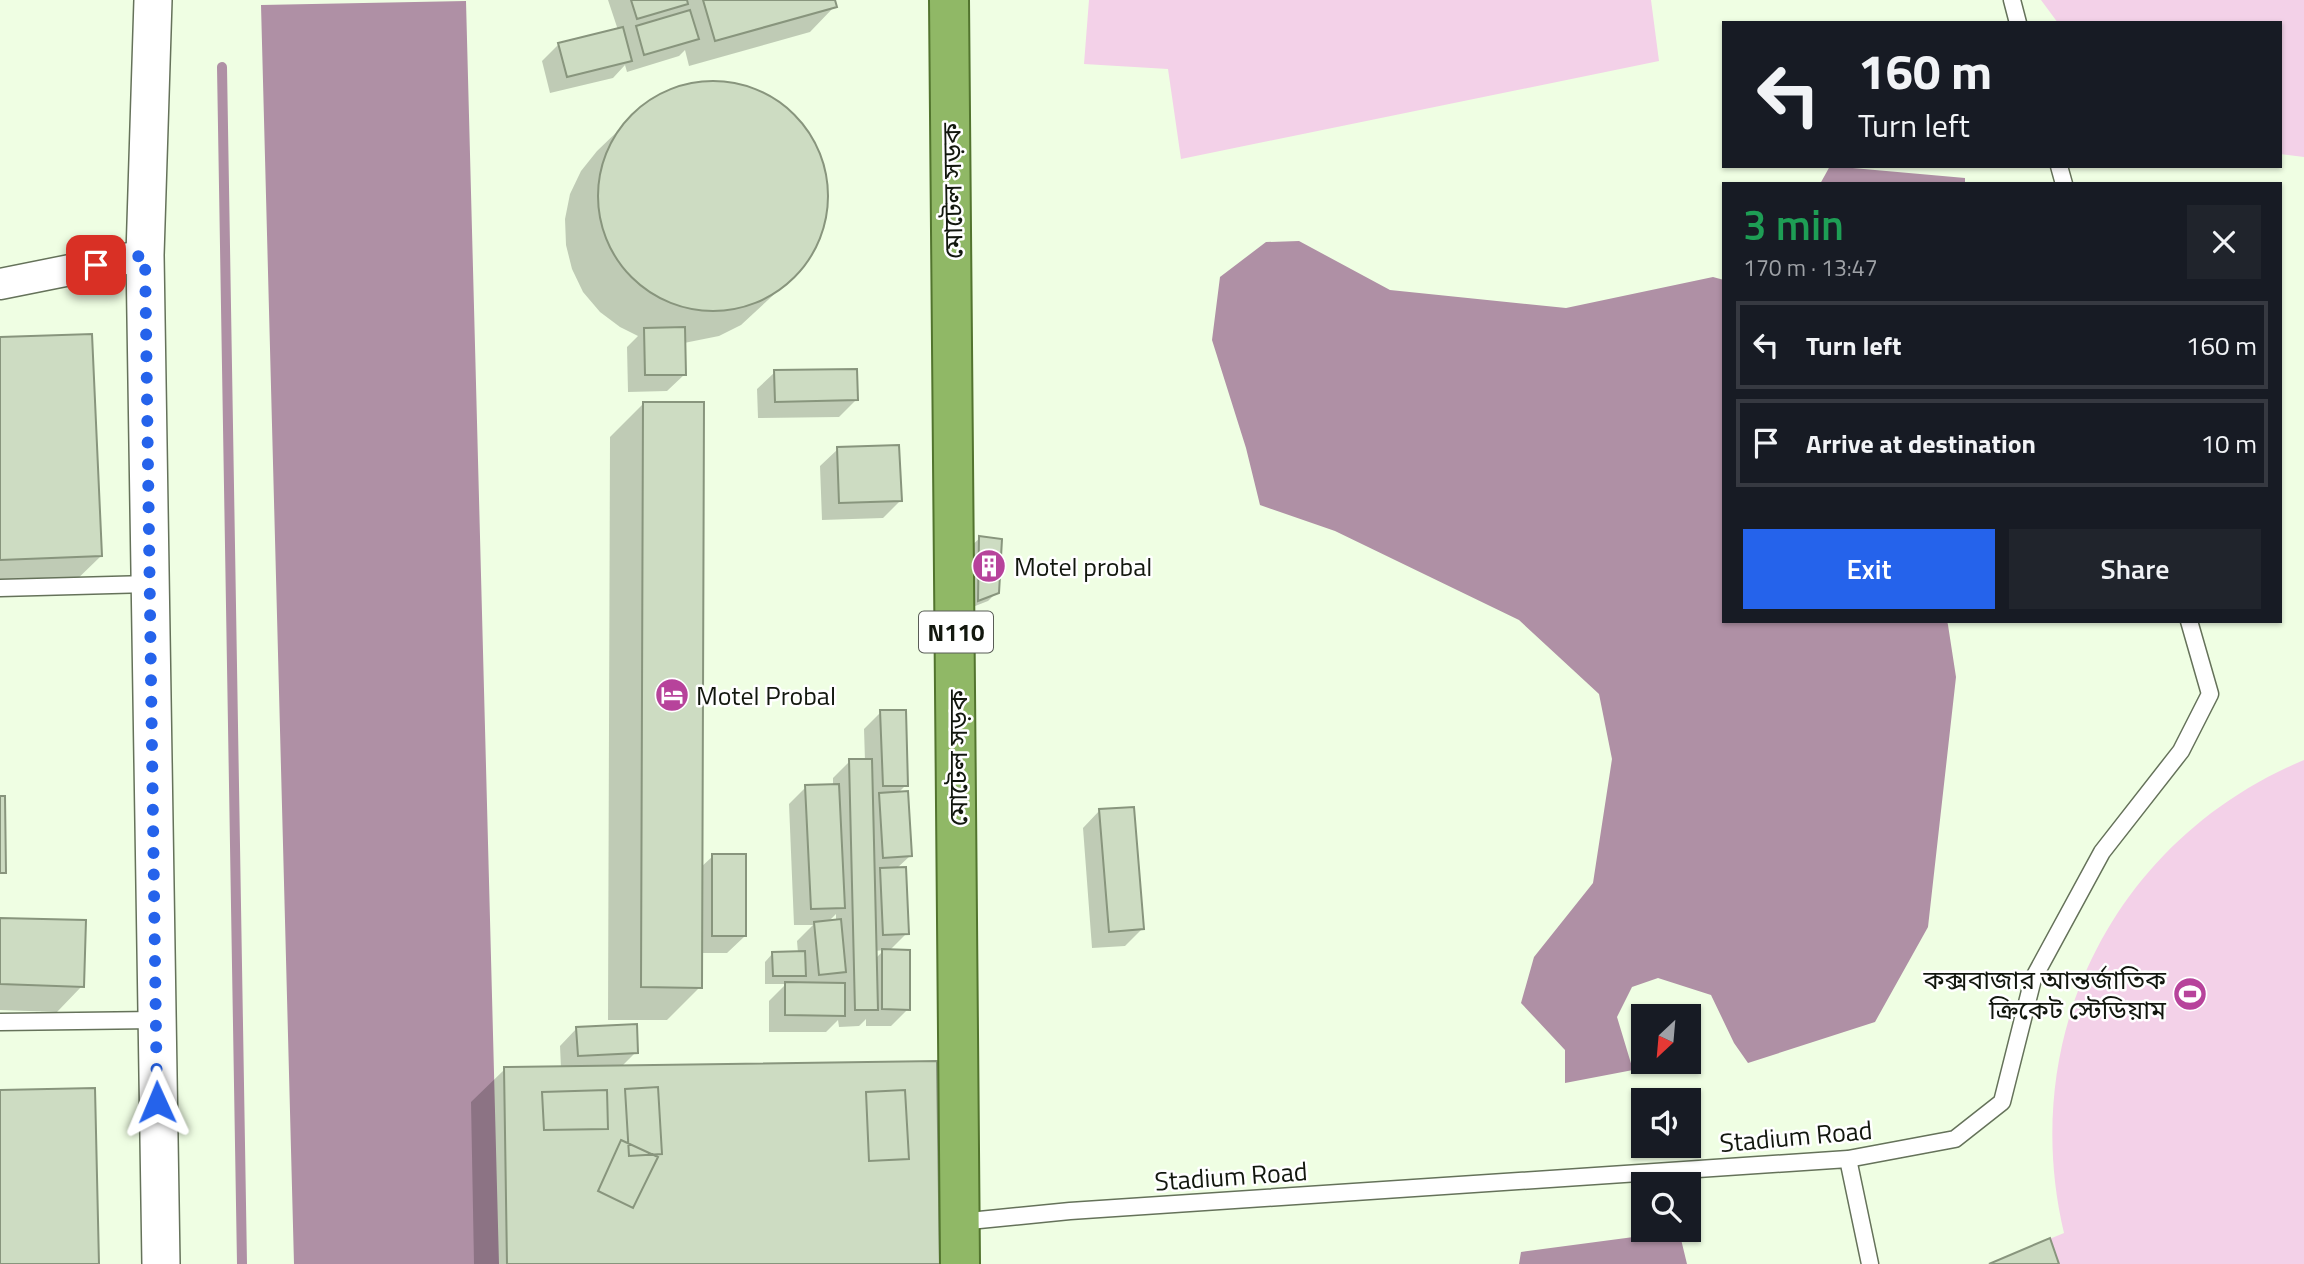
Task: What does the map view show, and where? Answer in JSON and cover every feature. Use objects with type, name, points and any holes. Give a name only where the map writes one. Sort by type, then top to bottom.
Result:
[{"type":"highway","name":"মোটেল সড়ক","points":[[950,0],[960,1264]]},
{"type":"street","points":[[153,0],[145,255],[155,1020],[161,1264]]},
{"type":"street","points":[[0,284],[145,255]]},
{"type":"lane","points":[[2012,0],[2017,21]]},
{"type":"lane","points":[[0,588],[149,584]]},
{"type":"lane","name":"Stadium Road","points":[[959,1222],[1070,1211],[1848,1159],[1955,1139],[2002,1102],[2033,979],[2102,852],[2181,751],[2210,694],[2190,623]]},
{"type":"lane","points":[[0,1021],[155,1020]]},
{"type":"lane","points":[[1848,1159],[1870,1264]]},
{"type":"shaded area","points":[[1089,0],[1651,0],[1659,61],[1181,159],[1168,69],[1084,64]]},
{"type":"shaded area","points":[[2041,0],[2304,0],[2304,157],[2282,154],[2282,21],[2057,21]]},
{"type":"shaded area","points":[[466,1],[499,1264],[294,1264],[261,5]]},
{"type":"shaded area","points":[[1829,168],[1965,178],[1965,182],[1821,182]]},
{"type":"shaded area","points":[[1299,241],[1390,290],[1566,308],[1713,277],[1722,279],[1722,623],[1948,625],[1956,677],[1928,927],[1875,1022],[1748,1063],[1734,1043],[1711,995],[1658,978],[1632,987],[1617,1017],[1631,1070],[1565,1083],[1565,1050],[1521,1003],[1534,957],[1593,883],[1612,759],[1599,694],[1519,620],[1335,531],[1260,505],[1246,448],[1212,340],[1220,277],[1266,242]]},
{"type":"shaded area","name":"কক্সবাজার আন্তর্জাতিক ক্রিকেট স্টেডিয়াম","points":[[2304,760],[2304,1264],[1989,1264],[2064,1233],[2053,1159],[2055,1086],[2069,1017],[2096,952],[2133,892],[2180,839],[2237,795]]},
{"type":"shaded area","points":[[1631,1237],[1631,1242],[1682,1242],[1687,1264],[1519,1264],[1521,1252]]},
{"type":"building","points":[[631,0],[687,0],[688,4],[637,19]]},
{"type":"building","points":[[703,0],[835,0],[837,7],[715,41]]},
{"type":"building","points":[[690,10],[699,39],[644,55],[636,26]]},
{"type":"building","points":[[623,27],[632,61],[567,77],[558,43]]},
{"type":"building","points":[[702,81],[724,81],[746,86],[777,100],[802,123],[823,163],[828,196],[826,218],[819,240],[809,260],[786,285],[746,306],[724,311],[702,311],[680,306],[649,292],[624,269],[603,229],[598,207],[598,185],[603,163],[617,132],[640,107],[680,86]]},
{"type":"building","points":[[685,327],[686,375],[645,375],[644,328]]},
{"type":"building","points":[[92,334],[102,556],[0,560],[0,337]]},
{"type":"building","points":[[857,369],[858,400],[775,402],[774,370]]},
{"type":"building","name":"Motel Probal","points":[[643,402],[704,402],[702,988],[641,987]]},
{"type":"building","points":[[899,445],[902,501],[839,503],[837,447]]},
{"type":"building","name":"Motel probal","points":[[979,536],[1002,539],[999,593],[978,601]]},
{"type":"building","points":[[880,710],[906,710],[908,786],[883,786]]},
{"type":"building","points":[[849,759],[872,759],[878,1010],[855,1010]]},
{"type":"building","points":[[839,784],[845,908],[811,909],[805,785]]},
{"type":"building","points":[[908,791],[912,856],[883,858],[879,793]]},
{"type":"building","points":[[0,796],[5,796],[6,873],[0,873]]},
{"type":"building","points":[[1134,807],[1144,929],[1109,932],[1099,809]]},
{"type":"building","points":[[712,854],[746,854],[746,936],[712,936]]},
{"type":"building","points":[[906,867],[909,934],[883,935],[880,868]]},
{"type":"building","points":[[0,918],[86,920],[84,987],[0,984]]},
{"type":"building","points":[[841,919],[846,972],[819,975],[814,922]]},
{"type":"building","points":[[882,949],[910,950],[910,1010],[882,1009]]},
{"type":"building","points":[[805,951],[806,976],[773,976],[772,952]]},
{"type":"building","points":[[785,982],[845,983],[845,1016],[785,1015]]},
{"type":"building","points":[[637,1024],[638,1053],[578,1056],[576,1027]]},
{"type":"building","points":[[937,1061],[940,1264],[507,1264],[504,1067]]},
{"type":"building","points":[[658,1087],[662,1154],[629,1156],[625,1089]]},
{"type":"building","points":[[95,1088],[99,1264],[0,1264],[0,1090]]},
{"type":"building","points":[[607,1090],[608,1129],[544,1130],[542,1092]]},
{"type":"building","points":[[905,1090],[909,1159],[869,1161],[866,1092]]},
{"type":"building","points":[[621,1140],[658,1157],[633,1208],[598,1191]]},
{"type":"building","points":[[2050,1238],[2059,1264],[1989,1264]]},
{"type":"waterway","points":[[222,67],[242,1264]]},
{"type":"place","name":"Motel probal","points":[[989,566]]},
{"type":"place","name":"Motel Probal","points":[[672,695]]},
{"type":"place","name":"কক্সবাজার আন্তর্জাতিক ক্রিকেট স্টেডিয়াম","points":[[2190,994]]},
{"type":"route","points":[[96,265],[145,255],[157,1102]]}]
